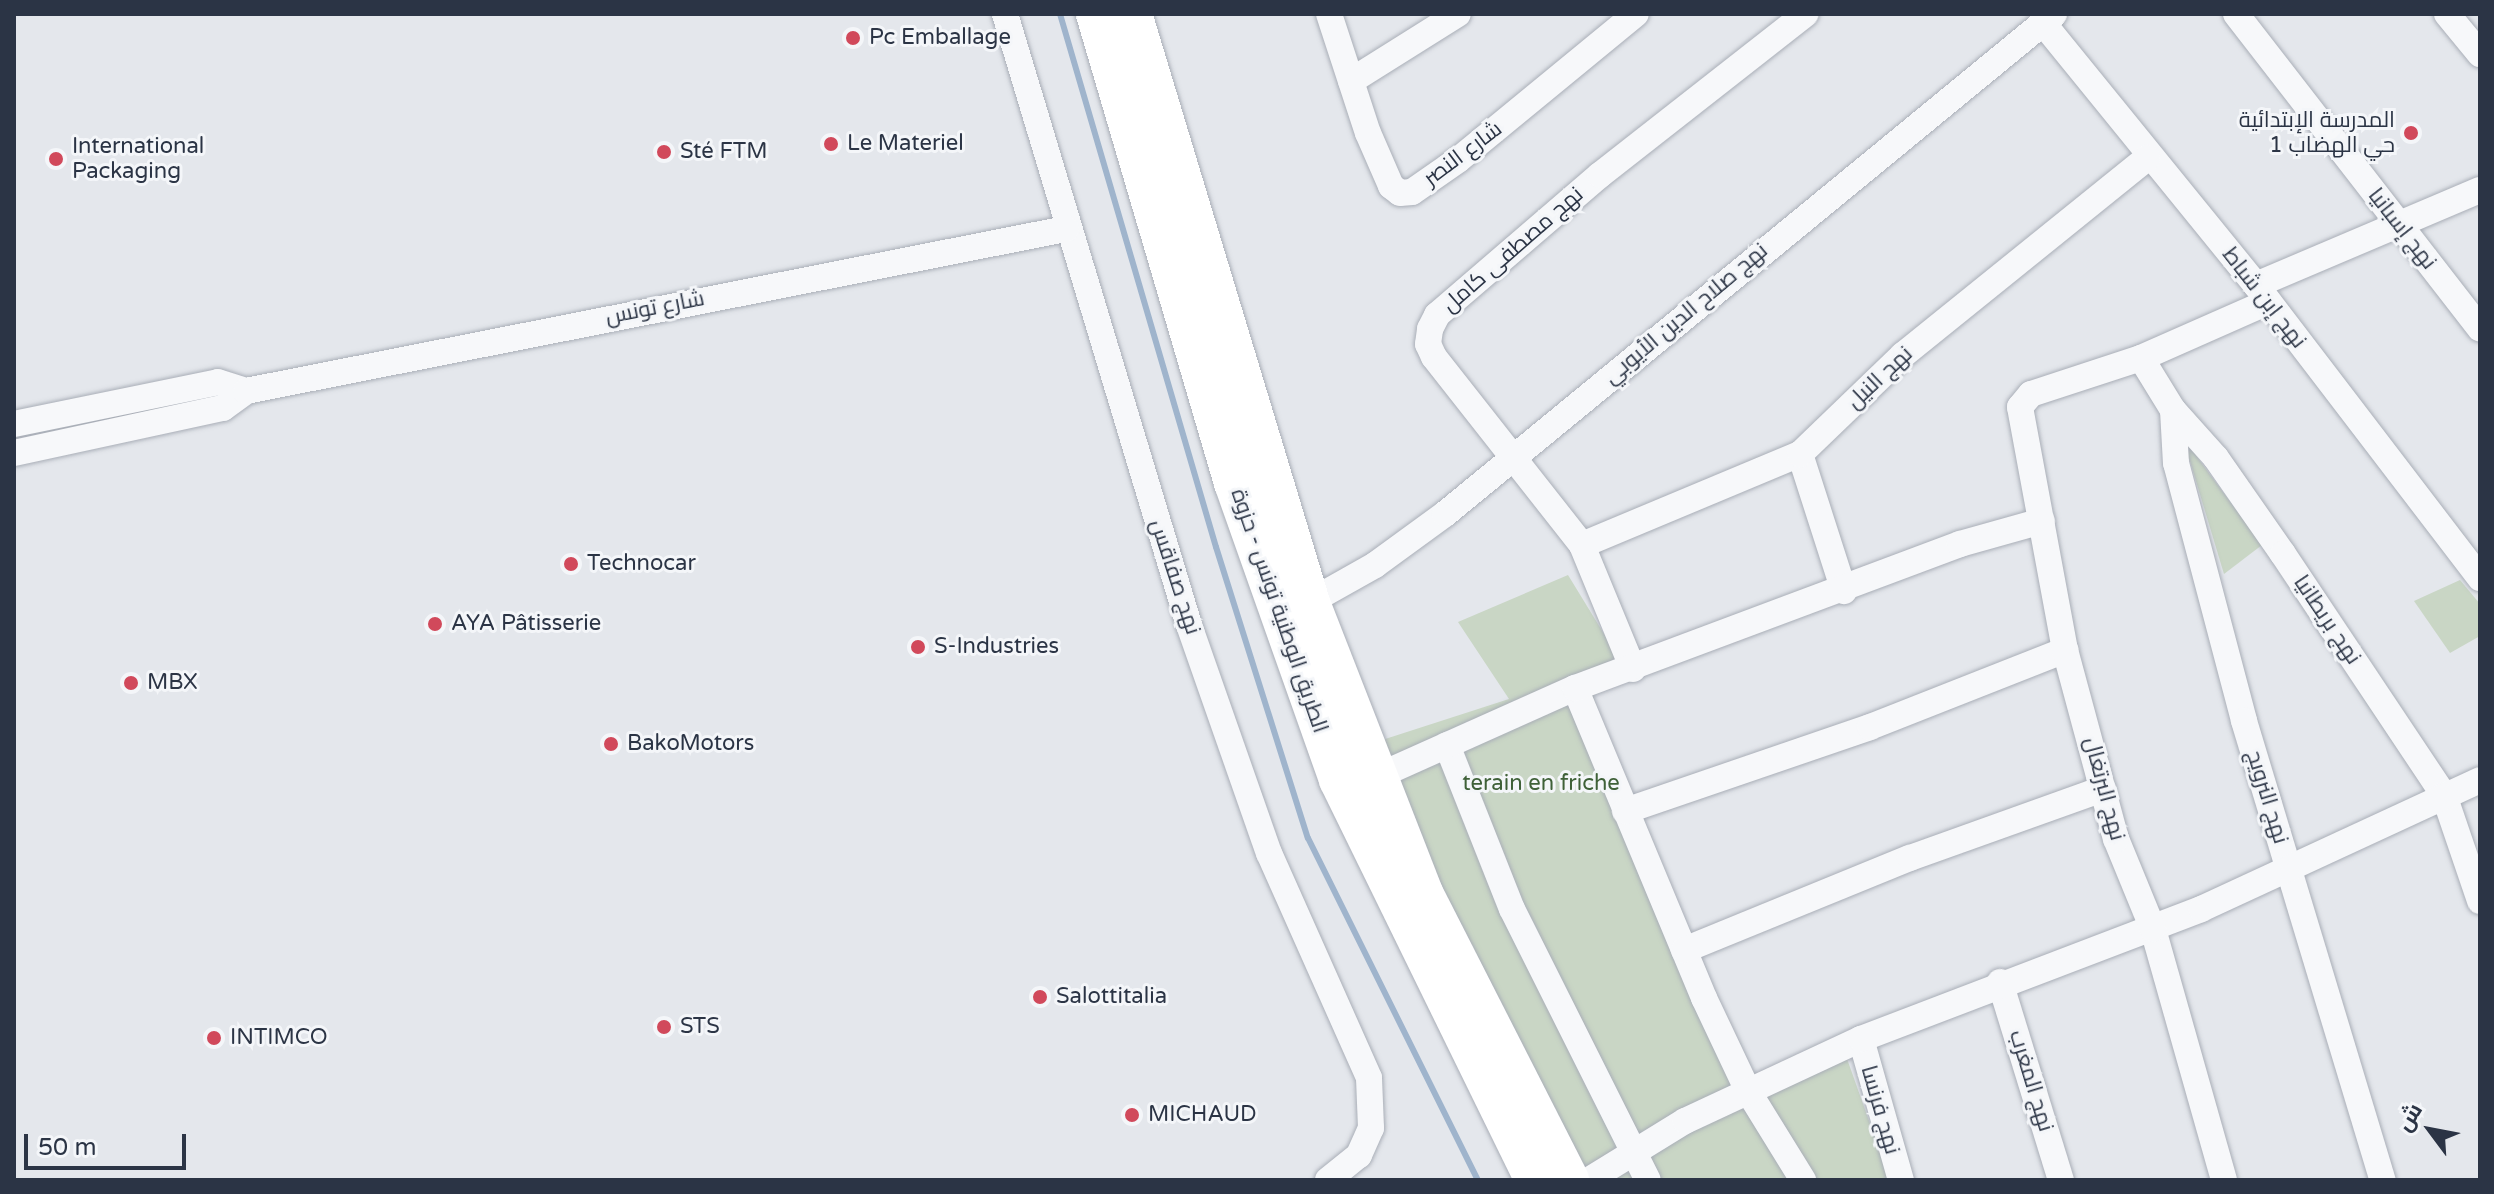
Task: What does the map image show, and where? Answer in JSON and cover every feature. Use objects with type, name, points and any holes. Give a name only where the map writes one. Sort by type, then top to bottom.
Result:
[{"type":"main road","name":"الطريق الوطنية تونس - حزوة","points":[[1096,14],[1234,483],[1378,776],[1423,893],[1569,1180]]},
{"type":"main road","name":"الطريق الوطنية تونس - حزوة","points":[[1132,14],[1296,610],[1339,780],[1535,1180]]},
{"type":"street","name":"نهج صفاقس","points":[[1005,14],[1066,229],[1189,625],[1269,853],[1369,1078],[1371,1128],[1359,1155],[1328,1180]]},
{"type":"street","name":"شارع النصر","points":[[1329,14],[1391,186],[1412,192],[1636,14]]},
{"type":"street","points":[[1351,81],[1458,14]]},
{"type":"street","name":"نهج مصطفى كامل","points":[[1633,669],[1582,545],[1512,461],[1434,357],[1428,344],[1437,315],[1600,175],[1805,14]]},
{"type":"street","name":"نهج إسبانيا","points":[[2236,14],[2480,329]]},
{"type":"street","points":[[2447,14],[2480,54]]},
{"type":"street","name":"نهج صلاح الدين الأيوبي","points":[[1296,610],[1375,565],[1512,461],[2048,18]]},
{"type":"street","name":"نهج إبن شباط","points":[[2048,18],[2147,158],[2262,294],[2480,578]]},
{"type":"street","name":"نهج النيل","points":[[1582,545],[1800,454],[1903,355],[2147,158]]},
{"type":"street","points":[[2141,358],[2398,225],[2480,190]]},
{"type":"street","name":"شارع تونس","points":[[221,395],[1066,229]]},
{"type":"street","name":"نهج البرتغال","points":[[2141,358],[2031,394],[2020,407],[2065,650],[2116,839],[2153,929],[2224,1180]]},
{"type":"street","name":"نهج بريطانيا","points":[[2141,358],[2173,410],[2216,458],[2444,795],[2480,901]]},
{"type":"street","points":[[14,424],[221,395]]},
{"type":"street","points":[[14,453],[221,395]]},
{"type":"street","name":"نهج النرويج","points":[[2173,410],[2176,463],[2290,872],[2383,1180]]},
{"type":"street","points":[[1800,454],[1844,591]]},
{"type":"street","points":[[1378,776],[1575,688],[1844,591],[1960,544],[2042,521]]},
{"type":"street","points":[[1625,811],[1870,727],[2065,650]]},
{"type":"street","points":[[1575,688],[1684,950],[1748,1091],[1803,1180]]},
{"type":"street","points":[[1447,745],[1512,909],[1648,1180]]},
{"type":"street","points":[[1589,1180],[1634,1150],[1748,1091],[1861,1039],[2000,982],[2153,929],[2290,872],[2480,780]]},
{"type":"street","points":[[1684,950],[1910,858],[2103,789]]},
{"type":"street","name":"نهج المغرب","points":[[2000,982],[2061,1180]]},
{"type":"street","name":"نهج فرنسا","points":[[1861,1039],[1901,1180]]},
{"type":"green space","points":[[2183,438],[2262,545],[2224,574]]},
{"type":"green space","name":"terain en friche","points":[[1568,575],[1631,678],[1593,695],[1653,887],[1752,1079],[1840,1039],[1890,1180],[1578,1180],[1517,1061],[1379,741],[1509,699],[1458,622]]},
{"type":"green space","points":[[2460,580],[2480,604],[2480,636],[2450,653],[2414,601]]},
{"type":"waterway","points":[[1060,14],[1216,547],[1308,838],[1478,1180]]},
{"type":"place","name":"Pc Emballage","points":[[853,38]]},
{"type":"place","name":"المدرسة الإبتدائية حي الهضاب 1","points":[[2411,133]]},
{"type":"place","name":"Le Materiel","points":[[831,144]]},
{"type":"place","name":"Sté FTM","points":[[664,152]]},
{"type":"place","name":"International Packaging","points":[[56,159]]},
{"type":"place","name":"Technocar","points":[[571,564]]},
{"type":"place","name":"AYA Pâtisserie","points":[[435,624]]},
{"type":"place","name":"S-Industries","points":[[918,647]]},
{"type":"place","name":"MBX","points":[[131,683]]},
{"type":"place","name":"BakoMotors","points":[[611,744]]},
{"type":"place","name":"Salottitalia","points":[[1040,997]]},
{"type":"place","name":"STS","points":[[664,1027]]},
{"type":"place","name":"INTIMCO","points":[[214,1038]]},
{"type":"place","name":"MICHAUD","points":[[1132,1115]]}]
